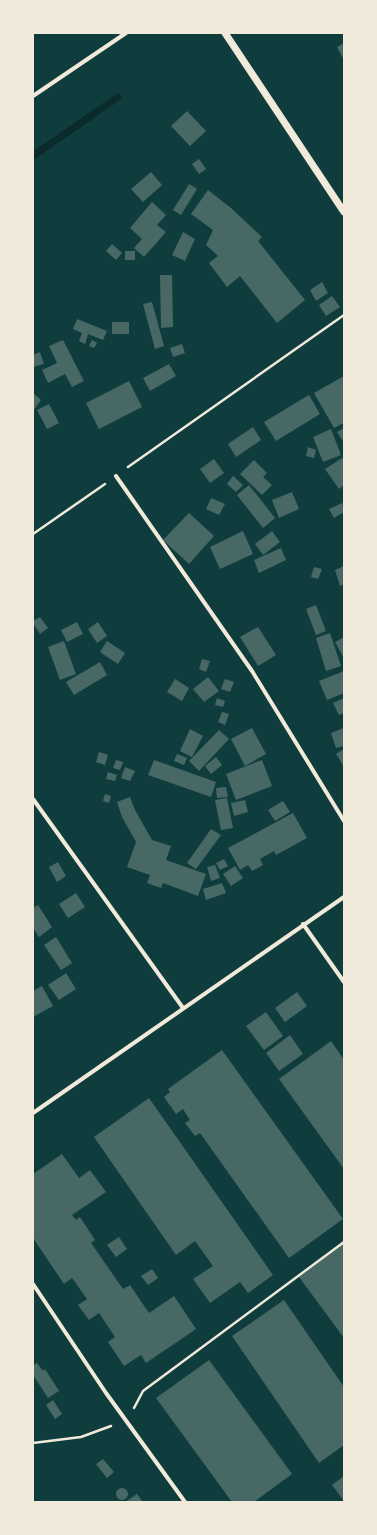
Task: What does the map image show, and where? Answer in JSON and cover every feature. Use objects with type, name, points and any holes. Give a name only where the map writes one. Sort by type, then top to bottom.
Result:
[{"type":"street","points":[[33,96],[126,33]]},
{"type":"street","points":[[224,33],[344,212]]},
{"type":"street","points":[[116,476],[252,671],[344,821]]},
{"type":"street","points":[[33,799],[183,1008]]},
{"type":"street","points":[[33,1113],[303,924],[344,897]]},
{"type":"street","points":[[303,924],[344,982]]},
{"type":"street","points":[[33,1284],[126,1421],[185,1502]]},
{"type":"path","points":[[33,534],[344,314]]},
{"type":"path","points":[[33,1443],[81,1437],[126,1421],[143,1391],[344,1242]]},
{"type":"building","points":[[344,43],[344,60],[337,47]]},
{"type":"building","points":[[187,111],[206,131],[190,146],[171,126]]},
{"type":"building","points":[[199,159],[206,169],[199,174],[192,164]]},
{"type":"building","points":[[151,172],[162,185],[143,202],[131,189]]},
{"type":"building","points":[[189,184],[197,189],[181,215],[173,210]]},
{"type":"building","points":[[208,190],[231,208],[262,237],[258,241],[305,300],[277,323],[240,276],[227,287],[209,263],[218,256],[206,245],[213,230],[191,214]]},
{"type":"building","points":[[152,202],[166,215],[157,225],[166,232],[144,257],[134,248],[142,239],[130,228]]},
{"type":"building","points":[[183,232],[195,239],[185,261],[172,255]]},
{"type":"building","points":[[112,244],[122,253],[116,260],[106,251]]},
{"type":"building","points":[[125,251],[135,251],[135,260],[125,260]]},
{"type":"building","points":[[160,275],[172,275],[173,327],[161,328]]},
{"type":"building","points":[[322,282],[328,293],[316,301],[310,290]]},
{"type":"building","points":[[332,296],[340,307],[326,316],[319,305]]},
{"type":"building","points":[[152,302],[164,346],[155,349],[143,304]]},
{"type":"building","points":[[77,319],[107,331],[103,340],[88,334],[85,344],[79,341],[82,333],[73,329]]},
{"type":"building","points":[[112,322],[129,322],[129,334],[112,334]]},
{"type":"building","points":[[63,340],[84,381],[72,387],[65,374],[48,383],[42,370],[57,363],[49,346]]},
{"type":"building","points":[[92,340],[97,343],[94,348],[89,346]]},
{"type":"building","points":[[182,344],[185,353],[173,357],[170,348]]},
{"type":"building","points":[[40,352],[44,364],[33,367],[33,355]]},
{"type":"building","points":[[169,364],[176,376],[150,391],[143,378]]},
{"type":"building","points":[[344,376],[344,423],[334,428],[314,393]]},
{"type":"building","points":[[129,381],[142,407],[99,429],[86,403]]},
{"type":"building","points":[[33,393],[41,400],[33,411]]},
{"type":"building","points":[[309,395],[320,414],[276,441],[264,422]]},
{"type":"building","points":[[49,404],[59,423],[47,429],[37,410]]},
{"type":"building","points":[[253,427],[261,440],[236,457],[228,444]]},
{"type":"building","points":[[344,428],[344,439],[342,440],[337,432]]},
{"type":"building","points":[[331,429],[341,455],[323,462],[313,437]]},
{"type":"building","points":[[308,447],[316,450],[314,458],[306,456]]},
{"type":"building","points":[[342,458],[344,460],[344,485],[339,489],[325,469]]},
{"type":"building","points":[[214,459],[224,473],[210,483],[200,469]]},
{"type":"building","points":[[254,460],[267,473],[263,477],[272,485],[262,495],[240,474]]},
{"type":"building","points":[[233,476],[243,485],[236,492],[227,484]]},
{"type":"building","points":[[249,485],[275,518],[263,528],[237,495]]},
{"type":"building","points":[[292,492],[299,509],[279,518],[272,500]]},
{"type":"building","points":[[211,498],[225,504],[219,515],[206,509]]},
{"type":"building","points":[[342,503],[344,512],[334,518],[329,509]]},
{"type":"building","points":[[189,513],[214,536],[189,564],[163,540]]},
{"type":"building","points":[[243,531],[253,554],[220,569],[210,547]]},
{"type":"building","points":[[272,531],[280,542],[263,555],[255,544]]},
{"type":"building","points":[[281,548],[286,560],[259,573],[254,560]]},
{"type":"building","points":[[344,566],[344,584],[340,586],[335,570]]},
{"type":"building","points":[[314,567],[322,569],[318,579],[311,577]]},
{"type":"building","points":[[316,605],[326,631],[316,635],[306,609]]},
{"type":"building","points":[[40,617],[48,628],[40,634],[33,621]]},
{"type":"building","points":[[77,622],[83,634],[67,642],[61,630]]},
{"type":"building","points":[[98,622],[107,636],[97,643],[88,629]]},
{"type":"building","points":[[258,627],[276,655],[258,666],[240,637]]},
{"type":"building","points":[[330,633],[341,666],[326,671],[316,638]]},
{"type":"building","points":[[344,637],[344,658],[335,642]]},
{"type":"building","points":[[64,641],[76,674],[60,680],[48,647]]},
{"type":"building","points":[[107,641],[125,653],[118,664],[100,652]]},
{"type":"building","points":[[202,659],[210,661],[206,672],[199,669]]},
{"type":"building","points":[[100,662],[107,675],[74,695],[66,682]]},
{"type":"building","points":[[344,671],[344,693],[327,700],[319,681]]},
{"type":"building","points":[[208,677],[219,691],[204,702],[193,689]]},
{"type":"building","points":[[175,679],[189,688],[182,701],[167,692]]},
{"type":"building","points":[[225,679],[234,682],[230,692],[221,689]]},
{"type":"building","points":[[217,698],[225,701],[223,707],[215,705]]},
{"type":"building","points":[[344,698],[344,713],[339,715],[333,703]]},
{"type":"building","points":[[222,712],[229,714],[225,725],[218,722]]},
{"type":"building","points":[[252,728],[266,754],[245,766],[231,739]]},
{"type":"building","points":[[344,728],[344,746],[336,748],[331,733]]},
{"type":"building","points":[[190,729],[203,736],[192,757],[180,751]]},
{"type":"building","points":[[219,730],[229,739],[199,771],[189,761]]},
{"type":"building","points":[[344,749],[344,767],[336,754]]},
{"type":"building","points":[[99,752],[108,755],[105,765],[96,762]]},
{"type":"building","points":[[177,754],[187,758],[184,765],[174,761]]},
{"type":"building","points":[[216,757],[222,765],[211,774],[205,766]]},
{"type":"building","points":[[116,760],[123,762],[120,770],[113,768]]},
{"type":"building","points":[[154,760],[216,782],[211,797],[148,775]]},
{"type":"building","points":[[262,760],[272,786],[236,800],[226,774]]},
{"type":"building","points":[[125,767],[135,771],[130,781],[121,778]]},
{"type":"building","points":[[108,772],[117,775],[115,781],[106,779]]},
{"type":"building","points":[[226,787],[228,797],[217,798],[216,788]]},
{"type":"building","points":[[105,794],[111,796],[109,803],[103,801]]},
{"type":"building","points":[[130,797],[135,810],[152,840],[171,846],[166,860],[206,874],[198,896],[163,883],[161,888],[147,883],[150,875],[127,867],[136,842],[122,817],[117,802]]},
{"type":"building","points":[[227,798],[233,828],[221,830],[215,800]]},
{"type":"building","points":[[245,800],[248,812],[234,816],[231,803]]},
{"type":"building","points":[[283,801],[290,812],[275,821],[268,810]]},
{"type":"building","points":[[293,813],[307,838],[276,855],[274,851],[260,859],[263,865],[252,871],[248,865],[240,870],[228,848]]},
{"type":"building","points":[[211,829],[221,835],[196,869],[187,863]]},
{"type":"building","points":[[224,859],[228,866],[220,870],[216,863]]},
{"type":"building","points":[[58,862],[66,876],[57,882],[49,867]]},
{"type":"building","points":[[215,865],[220,878],[211,881],[207,867]]},
{"type":"building","points":[[235,866],[243,878],[231,886],[223,874]]},
{"type":"building","points":[[222,883],[226,893],[206,900],[203,889]]},
{"type":"building","points":[[76,893],[85,907],[68,918],[59,904]]},
{"type":"building","points":[[38,905],[52,927],[39,937],[33,928],[33,908]]},
{"type":"building","points":[[56,937],[72,963],[61,970],[44,945]]},
{"type":"building","points":[[66,973],[76,989],[59,1000],[48,985]]},
{"type":"building","points":[[42,986],[53,1006],[33,1017],[33,991]]},
{"type":"building","points":[[297,992],[307,1006],[285,1022],[275,1008]]},
{"type":"building","points":[[266,1012],[283,1036],[264,1050],[246,1026]]},
{"type":"building","points":[[290,1035],[303,1054],[279,1071],[266,1053]]},
{"type":"building","points":[[331,1041],[344,1060],[344,1169],[279,1079]]},
{"type":"building","points":[[222,1050],[343,1219],[289,1258],[200,1133],[195,1136],[185,1123],[190,1120],[183,1109],[176,1114],[164,1097],[170,1092],[168,1089]]},
{"type":"building","points":[[149,1098],[273,1275],[248,1293],[240,1282],[210,1303],[193,1279],[213,1266],[195,1241],[176,1255],[94,1137]]},
{"type":"building","points":[[62,1154],[79,1178],[90,1170],[106,1192],[72,1215],[76,1220],[80,1217],[95,1240],[91,1243],[123,1289],[130,1285],[149,1313],[174,1296],[196,1329],[146,1363],[141,1355],[124,1366],[108,1342],[115,1337],[99,1313],[89,1320],[78,1305],[87,1299],[72,1278],[64,1284],[33,1238],[33,1174]]},
{"type":"building","points":[[119,1237],[127,1249],[116,1257],[107,1245]]},
{"type":"building","points":[[344,1243],[344,1338],[299,1277]]},
{"type":"building","points":[[152,1269],[158,1278],[148,1285],[141,1276]]},
{"type":"building","points":[[284,1300],[344,1387],[344,1445],[319,1463],[232,1336]]},
{"type":"building","points":[[209,1360],[292,1474],[254,1502],[232,1502],[156,1398]]},
{"type":"building","points":[[37,1363],[43,1371],[45,1369],[59,1391],[48,1398],[33,1375],[33,1365]]},
{"type":"building","points":[[53,1400],[62,1414],[55,1419],[46,1405]]},
{"type":"building","points":[[103,1459],[114,1472],[107,1478],[96,1464]]},
{"type":"building","points":[[344,1476],[344,1501],[332,1485]]},
{"type":"building","points":[[122,1488],[126,1490],[128,1494],[126,1498],[122,1500],[118,1498],[116,1494],[118,1490]]},
{"type":"building","points":[[137,1494],[143,1502],[125,1502]]},
{"type":"waterway","points":[[33,156],[118,97]]}]
